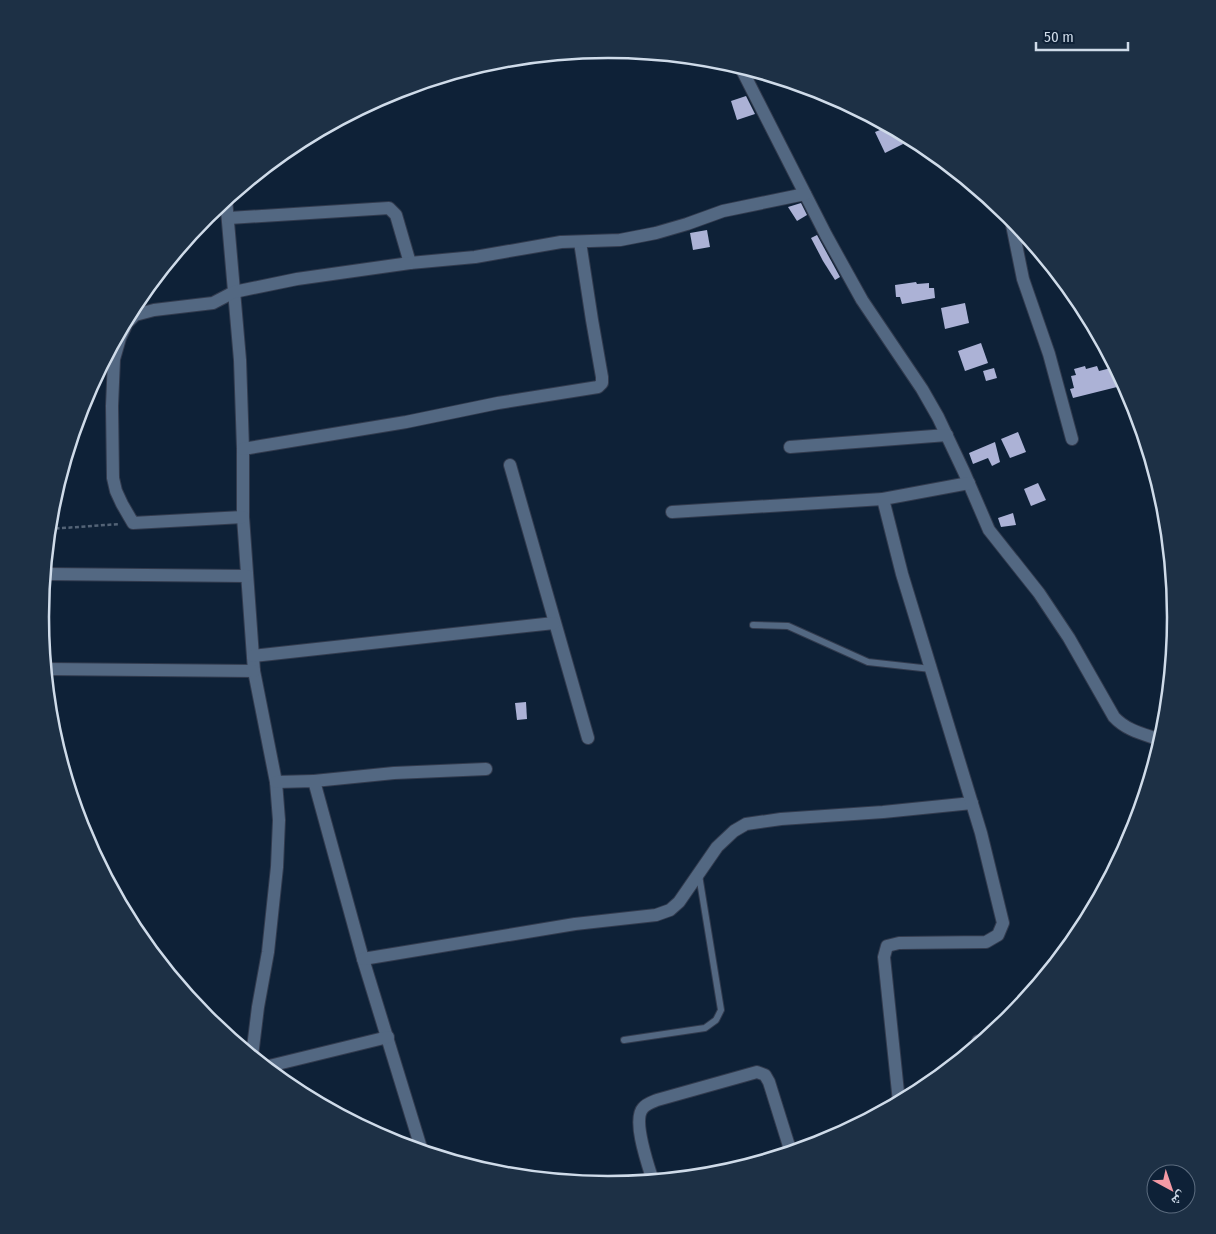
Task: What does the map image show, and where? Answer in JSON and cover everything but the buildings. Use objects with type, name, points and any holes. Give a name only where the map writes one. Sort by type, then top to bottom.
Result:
[{"type":"street","points":[[745,75],[862,300],[922,389],[947,435],[989,530],[1038,593],[1069,638],[1114,717],[1129,729],[1154,738]]},
{"type":"street","points":[[138,314],[154,310],[213,303],[234,292],[296,279],[410,263],[475,257],[561,242],[620,240],[656,233],[723,211],[805,194]]},
{"type":"street","points":[[227,208],[240,360],[244,449],[243,518],[254,671],[276,782],[279,820],[277,867],[268,952],[253,1049]]},
{"type":"street","points":[[229,218],[389,208],[396,215],[410,263]]},
{"type":"street","points":[[1014,233],[1025,286],[1061,392],[1072,439]]},
{"type":"street","points":[[244,449],[598,387],[602,382],[602,377],[580,242]]},
{"type":"street","points":[[116,351],[114,359],[112,406],[113,478],[119,498],[133,523],[243,518]]},
{"type":"street","points":[[790,447],[947,435]]},
{"type":"street","points":[[510,465],[588,738]]},
{"type":"street","points":[[672,512],[883,499],[969,483]]},
{"type":"street","points":[[883,499],[902,574],[972,803],[1003,923],[998,935],[986,942],[899,943],[887,946],[884,957],[898,1095]]},
{"type":"street","points":[[51,574],[247,576]]},
{"type":"street","points":[[253,656],[554,623]]},
{"type":"street","points":[[52,669],[254,671]]},
{"type":"street","points":[[276,782],[314,781],[394,773],[486,769]]},
{"type":"street","points":[[314,781],[363,959],[420,1144]]},
{"type":"street","points":[[363,959],[575,924],[656,915],[670,910],[679,902],[717,847],[734,831],[746,824],[781,819],[883,812],[972,803]]},
{"type":"street","points":[[274,1065],[388,1038]]},
{"type":"street","points":[[651,1174],[638,1123],[639,1113],[644,1106],[657,1100],[757,1072],[765,1075],[769,1082],[789,1147]]},
{"type":"lane","points":[[754,626],[788,626],[868,662],[932,669]]},
{"type":"lane","points":[[624,1040],[705,1028],[716,1020],[721,1010],[699,871]]},
{"type":"path","points":[[56,528],[133,523]]}]
